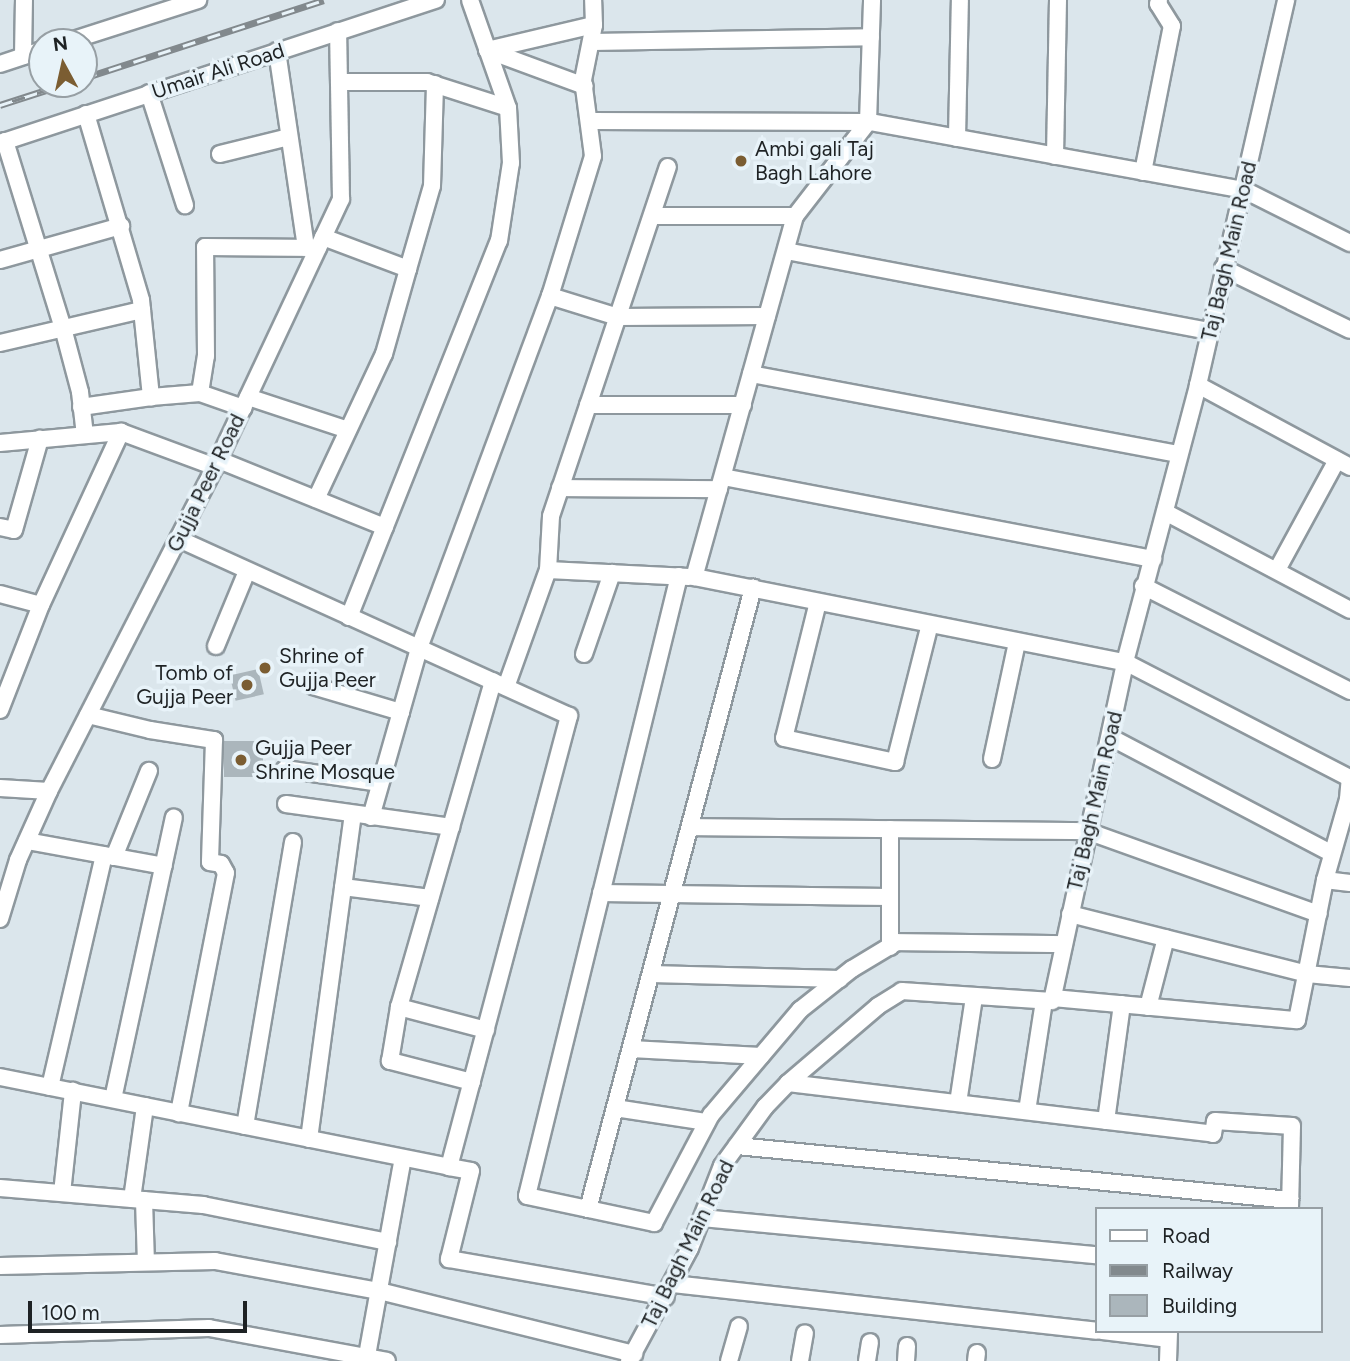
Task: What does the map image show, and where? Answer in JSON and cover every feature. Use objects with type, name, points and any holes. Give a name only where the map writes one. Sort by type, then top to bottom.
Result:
[{"type":"street","points":[[23,56],[24,0]]},
{"type":"street","points":[[98,32],[198,0]]},
{"type":"street","name":"Umair Ali Road","points":[[3,142],[436,0]]},
{"type":"street","points":[[349,617],[499,241],[511,163],[508,108],[470,0]]},
{"type":"street","points":[[371,817],[419,648],[550,296],[593,156],[585,86],[594,25],[593,0]]},
{"type":"street","points":[[872,0],[868,122],[795,216],[721,483],[687,576],[601,893],[527,1196],[654,1223],[707,1122],[800,1010],[840,979],[897,942],[1063,944]]},
{"type":"street","points":[[957,138],[960,0]]},
{"type":"street","points":[[1055,156],[1058,0]]},
{"type":"street","points":[[1143,172],[1172,26],[1158,4],[1159,0]]},
{"type":"street","name":"Taj Bagh Main Road","points":[[631,1357],[669,1290],[722,1166],[765,1107],[788,1083],[878,1006],[902,991],[974,998],[1048,999],[1070,914],[1143,586],[1153,559],[1198,385],[1286,0]]},
{"type":"street","points":[[486,50],[594,25]]},
{"type":"street","name":"Gujja Peer Road","points":[[0,919],[18,860],[49,791],[217,463],[316,244],[341,199],[338,31]]},
{"type":"street","points":[[592,42],[871,37]]},
{"type":"street","points":[[486,50],[585,86]]},
{"type":"street","points":[[277,51],[289,137],[316,244]]},
{"type":"street","points":[[0,64],[28,54]]},
{"type":"street","points":[[339,82],[427,82],[508,108]]},
{"type":"street","points":[[316,499],[384,354],[432,186],[435,84]]},
{"type":"street","points":[[149,93],[185,205]]},
{"type":"street","points":[[86,114],[121,226],[142,310],[151,397]]},
{"type":"street","points":[[591,121],[868,122],[1244,190],[1350,243]]},
{"type":"street","points":[[220,154],[289,137]]},
{"type":"street","points":[[3,142],[63,328],[85,435]]},
{"type":"street","points":[[472,1082],[390,1061],[399,1007],[451,827],[500,684],[548,570],[551,516],[668,167]]},
{"type":"street","points":[[652,216],[795,216]]},
{"type":"street","points":[[0,260],[121,226]]},
{"type":"street","points":[[200,393],[205,356],[205,247],[316,244],[408,269]]},
{"type":"street","points":[[786,251],[1210,331]]},
{"type":"street","points":[[1223,268],[1350,330]]},
{"type":"street","points":[[550,296],[618,317],[767,316]]},
{"type":"street","points":[[0,343],[142,310]]},
{"type":"street","points":[[751,374],[1179,454]]},
{"type":"street","points":[[1198,385],[1343,463],[1277,570]]},
{"type":"street","points":[[81,407],[200,393],[246,402],[348,430]]},
{"type":"street","points":[[588,405],[743,405]]},
{"type":"street","points":[[0,443],[121,432],[217,463],[385,527]]},
{"type":"street","points":[[0,710],[41,605],[121,432]]},
{"type":"street","points":[[0,527],[14,530],[40,439]]},
{"type":"street","points":[[560,488],[721,483],[1153,559]]},
{"type":"street","points":[[1165,512],[1350,610]]},
{"type":"street","points":[[178,539],[569,716],[449,1167]]},
{"type":"street","points":[[548,570],[687,576],[1125,662],[1350,778],[1349,799],[1325,880],[1297,1020],[1048,999],[1027,1111]]},
{"type":"street","points":[[216,646],[247,571]]},
{"type":"street","points":[[584,654],[612,573]]},
{"type":"street","points":[[1143,586],[1350,691]]},
{"type":"street","points":[[588,1209],[753,588]]},
{"type":"street","points":[[0,594],[41,605]]},
{"type":"street","points":[[818,602],[784,738],[894,762],[930,624]]},
{"type":"street","points":[[992,760],[1017,642]]},
{"type":"street","points":[[313,686],[401,712]]},
{"type":"street","points":[[88,715],[214,740],[210,862],[221,864],[226,873],[178,1113]]},
{"type":"street","points":[[1110,737],[1332,853]]},
{"type":"street","points":[[285,768],[380,783]]},
{"type":"street","points":[[50,1087],[109,856],[149,771]]},
{"type":"street","points":[[0,788],[49,791]]},
{"type":"street","points":[[286,804],[451,827]]},
{"type":"street","points":[[309,1139],[353,815]]},
{"type":"street","points":[[113,1100],[174,818]]},
{"type":"street","points":[[690,827],[1087,831],[1318,914]]},
{"type":"street","points":[[890,829],[890,947]]},
{"type":"street","points":[[27,841],[164,866]]},
{"type":"street","points":[[245,1126],[293,842]]},
{"type":"street","points":[[0,860],[18,860]]},
{"type":"street","points":[[1325,880],[1350,883]]},
{"type":"street","points":[[343,887],[430,898]]},
{"type":"street","points":[[601,893],[890,897]]},
{"type":"street","points":[[1070,914],[1307,974],[1350,978]]},
{"type":"street","points":[[1148,1007],[1166,938]]},
{"type":"street","points":[[651,974],[840,979]]},
{"type":"street","points":[[958,1103],[974,998]]},
{"type":"street","points":[[1106,1121],[1122,1004]]},
{"type":"street","points":[[399,1007],[486,1030]]},
{"type":"street","points":[[631,1049],[761,1056]]},
{"type":"street","points":[[0,1077],[471,1171],[449,1259],[669,1290],[1094,1331]]},
{"type":"street","points":[[737,1146],[1290,1204],[1292,1126],[1215,1121],[1213,1134],[788,1083]]},
{"type":"street","points":[[62,1193],[73,1091]]},
{"type":"street","points":[[145,1106],[138,1200],[146,1262]]},
{"type":"street","points":[[615,1108],[707,1122]]},
{"type":"street","points":[[367,1359],[403,1158]]},
{"type":"street","points":[[0,1188],[203,1205],[388,1242]]},
{"type":"street","points":[[702,1218],[1094,1255]]},
{"type":"street","points":[[0,1266],[215,1261],[379,1291],[631,1357]]},
{"type":"street","points":[[729,1361],[739,1325]]},
{"type":"street","points":[[0,1335],[209,1328],[387,1361]]},
{"type":"street","points":[[800,1361],[805,1333]]},
{"type":"street","points":[[1136,1333],[1169,1335],[1167,1361]]},
{"type":"street","points":[[867,1361],[870,1342]]},
{"type":"building","name":"Tomb of Gujja Peer","points":[[258,669],[264,694],[236,701],[230,676]]},
{"type":"building","name":"Gujja Peer Shrine Mosque","points":[[224,741],[263,741],[263,777],[224,777]]},
{"type":"railway","points":[[98,73],[324,0]]},
{"type":"railway","points":[[0,105],[28,96]]},
{"type":"place","name":"Ambi gali Taj Bagh Lahore","points":[[741,161]]},
{"type":"place","name":"Shrine of Gujja Peer","points":[[265,668]]},
{"type":"place","name":"Tomb of Gujja Peer","points":[[247,685]]},
{"type":"place","name":"Gujja Peer Shrine Mosque","points":[[241,760]]}]
